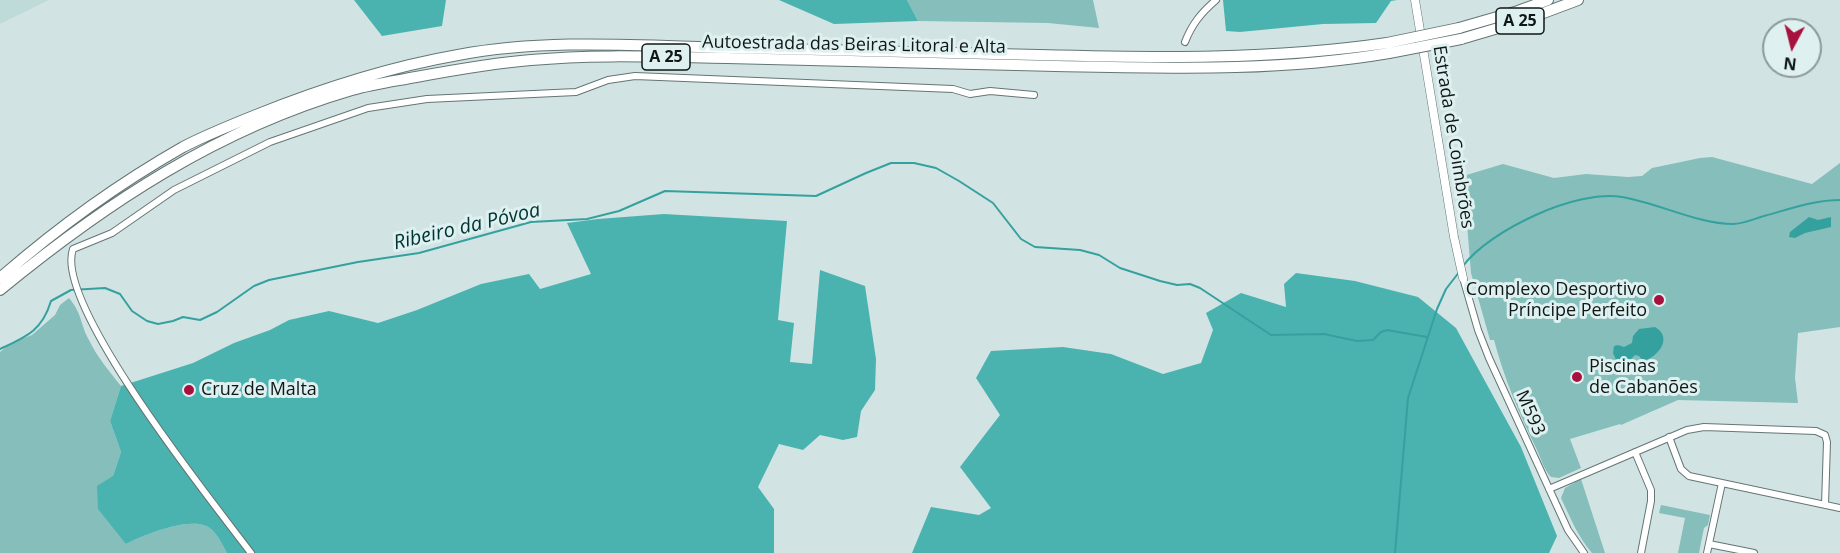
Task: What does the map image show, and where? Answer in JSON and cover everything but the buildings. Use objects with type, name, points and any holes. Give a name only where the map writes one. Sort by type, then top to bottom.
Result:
[{"type":"highway","name":"Autoestrada das Beiras Litoral e Alta","points":[[1460,34],[1548,0]]},
{"type":"highway","name":"Autoestrada das Beiras Litoral e Alta","points":[[0,290],[84,224],[135,189],[195,155],[302,106],[355,89],[461,69],[531,60],[632,56],[1160,68],[1249,68],[1304,65],[1522,21],[1578,0]]},
{"type":"highway","name":"Autoestrada das Beiras Litoral e Alta","points":[[0,278],[74,218],[184,147],[297,98],[371,76],[459,54],[531,46],[622,46],[1160,58],[1248,57],[1388,48]]},
{"type":"street","points":[[1185,42],[1199,15],[1216,0]]},
{"type":"street","name":"Estrada de Coimbrões","points":[[1415,0],[1463,278]]},
{"type":"street","points":[[251,553],[130,390],[98,334],[79,293],[70,262],[73,249],[102,239],[174,190],[270,142],[369,108],[427,99],[576,92],[608,80],[635,76],[953,89],[970,94],[990,91],[1034,94]]},
{"type":"street","name":"M593","points":[[1463,278],[1478,330],[1489,358],[1549,489],[1569,530],[1584,553]]},
{"type":"street","points":[[1549,489],[1687,430],[1704,427],[1816,431],[1825,435],[1827,442],[1825,505]]},
{"type":"street","points":[[1669,437],[1681,469],[1689,476],[1840,508]]},
{"type":"street","points":[[1635,452],[1651,490],[1641,553]]},
{"type":"street","points":[[1707,553],[1722,483]]},
{"type":"street","points":[[1709,544],[1754,553]]},
{"type":"shaded area","points":[[0,0],[49,0],[0,24]]},
{"type":"shaded area","points":[[354,0],[446,0],[442,26],[382,36]]},
{"type":"shaded area","points":[[779,0],[907,0],[918,21],[834,24]]},
{"type":"shaded area","points":[[907,0],[1093,0],[1099,28],[1048,23],[918,21]]},
{"type":"shaded area","points":[[1223,0],[1397,0],[1391,1],[1376,23],[1323,24],[1240,32],[1226,31]]},
{"type":"shaded area","name":"Complexo Desportivo Príncipe Perfeito","points":[[1712,157],[1812,184],[1840,163],[1840,327],[1798,333],[1795,378],[1798,403],[1678,400],[1621,425],[1570,439],[1581,468],[1559,478],[1551,477],[1544,467],[1518,408],[1494,340],[1490,340],[1471,273],[1463,176],[1503,164],[1554,178],[1586,174],[1642,176],[1652,168]]},
{"type":"shaded area","points":[[664,214],[787,221],[778,320],[794,323],[790,362],[812,364],[820,270],[865,286],[876,359],[875,390],[861,411],[857,437],[843,440],[820,435],[803,450],[779,444],[758,487],[774,509],[774,553],[227,553],[211,529],[193,524],[169,528],[126,544],[98,509],[97,486],[113,476],[121,452],[110,421],[121,386],[193,363],[289,320],[329,311],[378,323],[481,284],[529,274],[540,289],[591,274],[567,223]]},
{"type":"shaded area","points":[[1809,217],[1818,220],[1831,217],[1831,227],[1805,233],[1795,238],[1789,237],[1790,232]]},
{"type":"shaded area","points":[[1296,273],[1355,281],[1418,297],[1456,328],[1521,447],[1557,536],[1549,553],[912,553],[931,507],[979,515],[991,508],[960,467],[1000,415],[976,378],[991,351],[1063,347],[1111,354],[1163,374],[1201,363],[1213,330],[1206,313],[1241,293],[1286,307],[1284,284]]},
{"type":"shaded area","points":[[69,298],[77,309],[86,334],[96,352],[121,386],[110,421],[121,452],[113,476],[126,544],[169,528],[193,524],[211,529],[227,553],[0,553],[0,352],[11,343],[32,335],[55,315],[60,305]]},
{"type":"shaded area","points":[[1655,327],[1663,336],[1659,351],[1643,361],[1635,355],[1628,362],[1622,363],[1616,360],[1613,353],[1614,346],[1624,347],[1632,343],[1633,336],[1639,329]]},
{"type":"shaded area","points":[[1581,479],[1605,553],[1592,553],[1587,547],[1561,498],[1565,488]]},
{"type":"shaded area","points":[[1661,505],[1710,515],[1708,525],[1704,528],[1699,553],[1678,553],[1685,518],[1659,513]]},
{"type":"waterway","name":"Ribeiro da Póvoa","points":[[0,349],[32,332],[43,319],[51,301],[71,290],[105,288],[120,294],[132,311],[147,321],[158,324],[183,317],[200,320],[217,312],[254,286],[269,280],[358,262],[419,253],[531,222],[587,219],[619,211],[665,191],[816,196],[891,163],[914,163],[936,168],[959,181],[993,203],[1021,239],[1035,247],[1080,250],[1099,255],[1120,268],[1160,281],[1177,285],[1190,284],[1200,288],[1271,335],[1324,334],[1357,341],[1373,340],[1381,332],[1387,330],[1427,337]]},
{"type":"waterway","points":[[1463,266],[1476,252],[1513,226],[1536,215],[1582,199],[1603,196],[1622,197],[1706,221],[1733,224],[1811,203],[1840,200]]},
{"type":"waterway","points":[[1395,553],[1408,398],[1437,309],[1446,289],[1460,271]]},
{"type":"place","name":"Complexo Desportivo Príncipe Perfeito","points":[[1659,300]]},
{"type":"place","name":"Piscinas de Cabanões","points":[[1577,377]]},
{"type":"place","name":"Cruz de Malta","points":[[189,390]]}]
